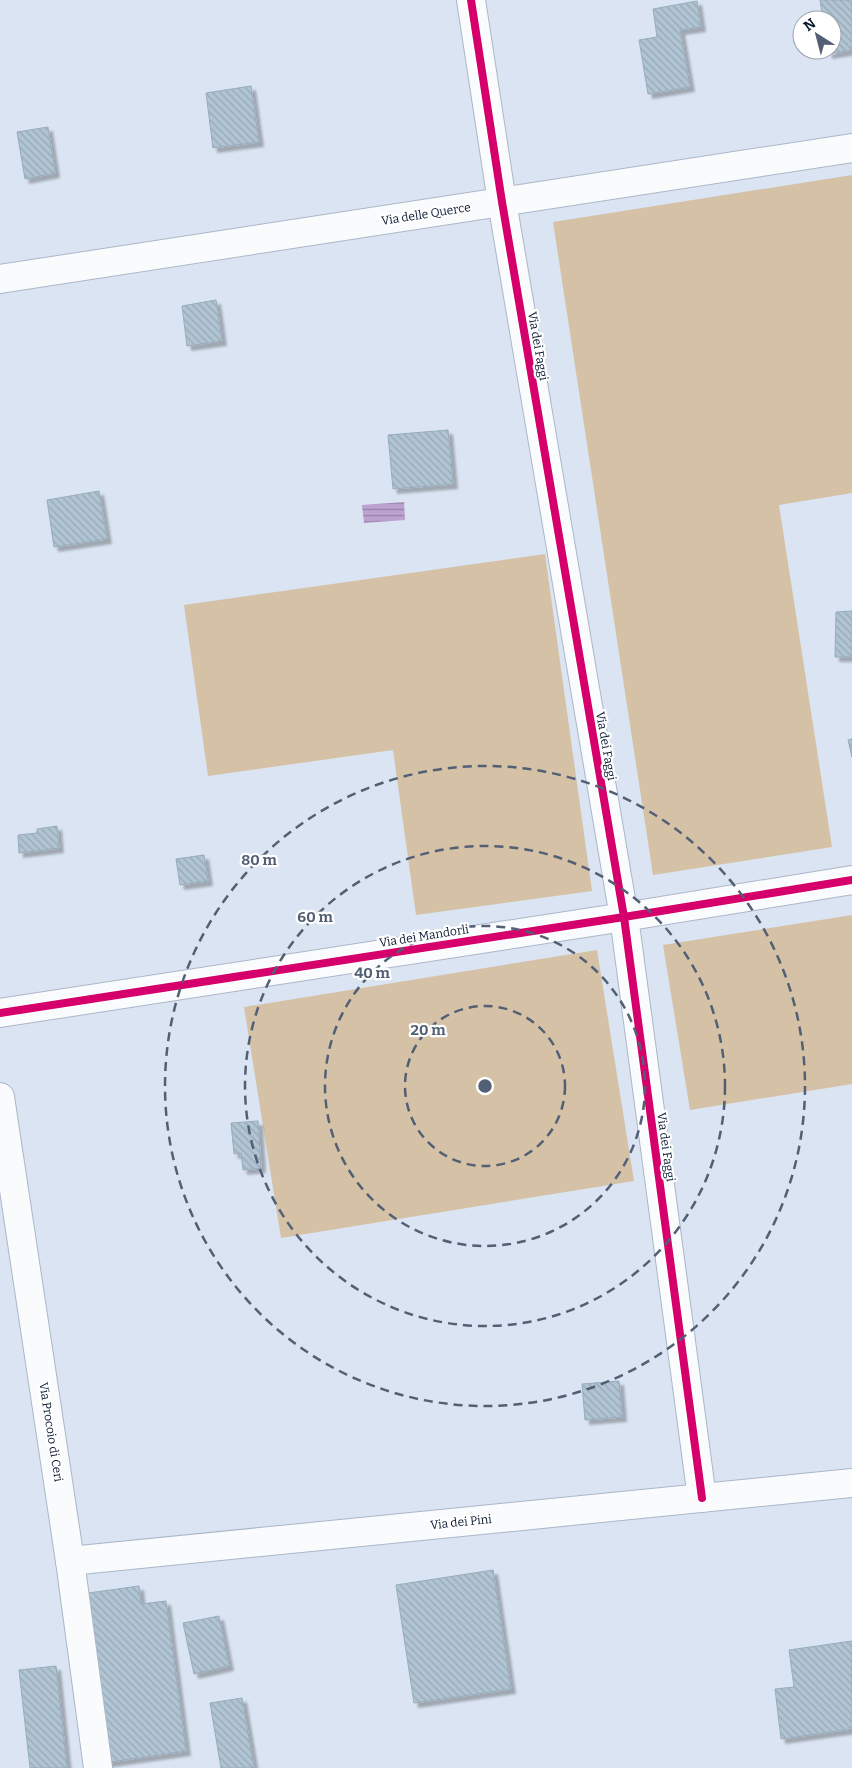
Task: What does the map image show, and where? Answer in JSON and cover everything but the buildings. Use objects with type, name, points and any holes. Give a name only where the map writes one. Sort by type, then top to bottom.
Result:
[{"type":"street","name":"Via dei Faggi","points":[[471,0],[502,202],[624,917],[702,1498]]},
{"type":"street","name":"Via delle Querce","points":[[0,279],[852,148]]},
{"type":"street","name":"Via dei Mandorli","points":[[0,1013],[852,880]]},
{"type":"street","name":"Via Procoio di Ceri","points":[[0,1097],[70,1561],[98,1768]]},
{"type":"street","name":"Via dei Pini","points":[[70,1561],[852,1483]]},
{"type":"shaded area","points":[[852,175],[852,493],[779,505],[832,847],[653,875],[553,222]]},
{"type":"shaded area","points":[[404,502],[405,520],[364,523],[362,505]]},
{"type":"shaded area","points":[[545,554],[592,891],[416,915],[393,750],[208,776],[184,605]]},
{"type":"shaded area","points":[[852,915],[852,1084],[690,1110],[663,945]]},
{"type":"shaded area","points":[[597,950],[634,1181],[281,1238],[244,1007]]},
{"type":"cycle path","points":[[471,0],[502,202],[624,917],[702,1498]]},
{"type":"cycle path","points":[[0,1013],[852,880]]}]
